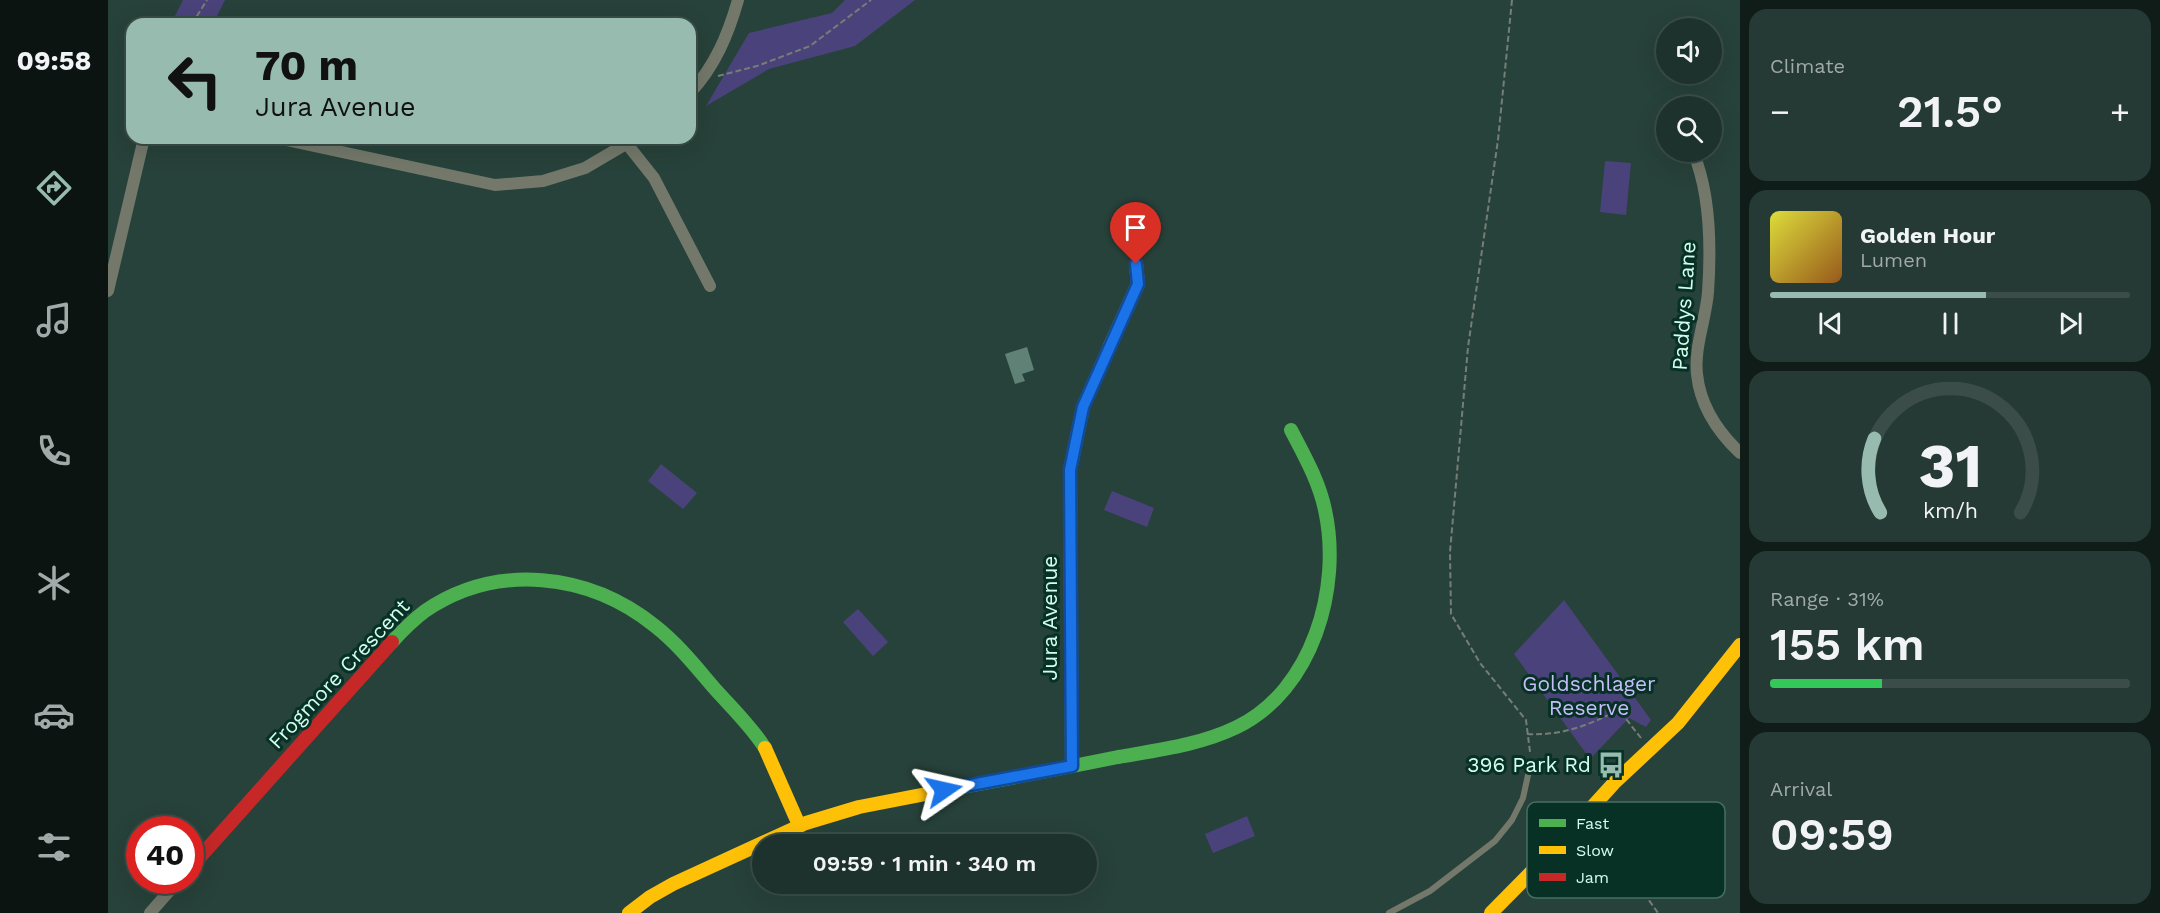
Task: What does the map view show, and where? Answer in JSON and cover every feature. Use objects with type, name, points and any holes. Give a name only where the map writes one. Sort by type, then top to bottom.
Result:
[{"type":"street","points":[[696,86],[712,66],[730,31],[738,0]]},
{"type":"street","points":[[108,291],[143,144]]},
{"type":"street","points":[[306,144],[495,185],[543,181],[585,168],[626,144]]},
{"type":"street","points":[[633,144],[654,178],[710,286]]},
{"type":"street","name":"Paddys Lane","points":[[1696,162],[1706,201],[1710,254],[1708,294],[1697,373],[1704,404],[1725,438],[1740,453]]},
{"type":"street","name":"Jura Avenue","points":[[1072,766],[1070,470],[1083,407],[1138,284],[1136,264]]},
{"type":"street","points":[[629,913],[644,899],[820,817],[859,807],[1193,743],[1242,724],[1261,711],[1279,694],[1308,655],[1317,636],[1327,599],[1329,532],[1322,500],[1307,460],[1291,430]]},
{"type":"street","name":"Frogmore Crescent","points":[[204,852],[377,658],[414,620],[432,607],[478,586],[501,580],[526,578],[561,580],[603,593],[648,620],[670,639],[762,743],[799,825]]},
{"type":"street","points":[[1596,802],[1678,723],[1740,645]]},
{"type":"street","points":[[1491,913],[1527,876]]},
{"type":"street","points":[[150,913],[167,894]]},
{"type":"street","points":[[644,899],[648,913]]},
{"type":"lane","points":[[1389,913],[1430,891],[1495,841],[1512,820],[1523,798],[1531,761]]},
{"type":"path","points":[[196,18],[207,0]]},
{"type":"path","points":[[701,81],[757,66],[810,46],[871,0]]},
{"type":"path","points":[[1512,0],[1498,141],[1468,347],[1450,552],[1451,614],[1479,663],[1526,720],[1531,761]]},
{"type":"path","points":[[1527,734],[1548,736],[1586,726],[1619,710],[1651,750]]},
{"type":"path","points":[[1647,898],[1658,913]]},
{"type":"green space","points":[[183,0],[225,0],[216,18],[174,18]]},
{"type":"green space","points":[[845,0],[915,0],[855,46],[769,69],[706,106],[749,33],[832,13]]},
{"type":"green space","points":[[1605,161],[1631,163],[1626,215],[1600,212]]},
{"type":"green space","points":[[661,464],[697,493],[683,509],[648,481]]},
{"type":"green space","points":[[1112,491],[1154,508],[1147,527],[1104,510]]},
{"type":"green space","name":"Goldschlager Reserve","points":[[1564,600],[1651,720],[1646,727],[1629,718],[1590,759],[1514,654]]},
{"type":"green space","points":[[858,609],[888,642],[873,656],[843,622]]},
{"type":"green space","points":[[1247,816],[1255,836],[1213,853],[1205,834]]},
{"type":"building","points":[[1027,347],[1034,370],[1022,374],[1025,381],[1015,384],[1005,354]]},
{"type":"traffic: fast","points":[[1072,766],[1070,470],[1083,407],[1110,346]]},
{"type":"traffic: fast","points":[[957,788],[1194,743],[1237,727],[1263,710],[1285,688],[1303,662],[1316,634],[1325,603],[1329,571],[1329,540],[1325,510],[1311,468],[1291,430]]},
{"type":"traffic: fast","points":[[392,642],[425,611],[453,595],[482,585],[512,580],[542,580],[572,585],[601,594],[629,608],[655,626],[686,656],[754,732],[765,748]]},
{"type":"traffic: slow","points":[[1110,346],[1138,284],[1136,264]]},
{"type":"traffic: slow","points":[[1597,802],[1678,723],[1740,645]]},
{"type":"traffic: slow","points":[[765,748],[799,825]]},
{"type":"traffic: slow","points":[[629,913],[650,897],[673,884],[806,823],[859,807],[957,788]]},
{"type":"traffic: slow","points":[[1491,913],[1527,876]]},
{"type":"traffic: jam","points":[[204,852],[392,642]]},
{"type":"place","name":"396 Park Rd","points":[[1611,765]]},
{"type":"route","points":[[944,790],[1072,766],[1070,470],[1083,407],[1138,284],[1136,264]]}]
